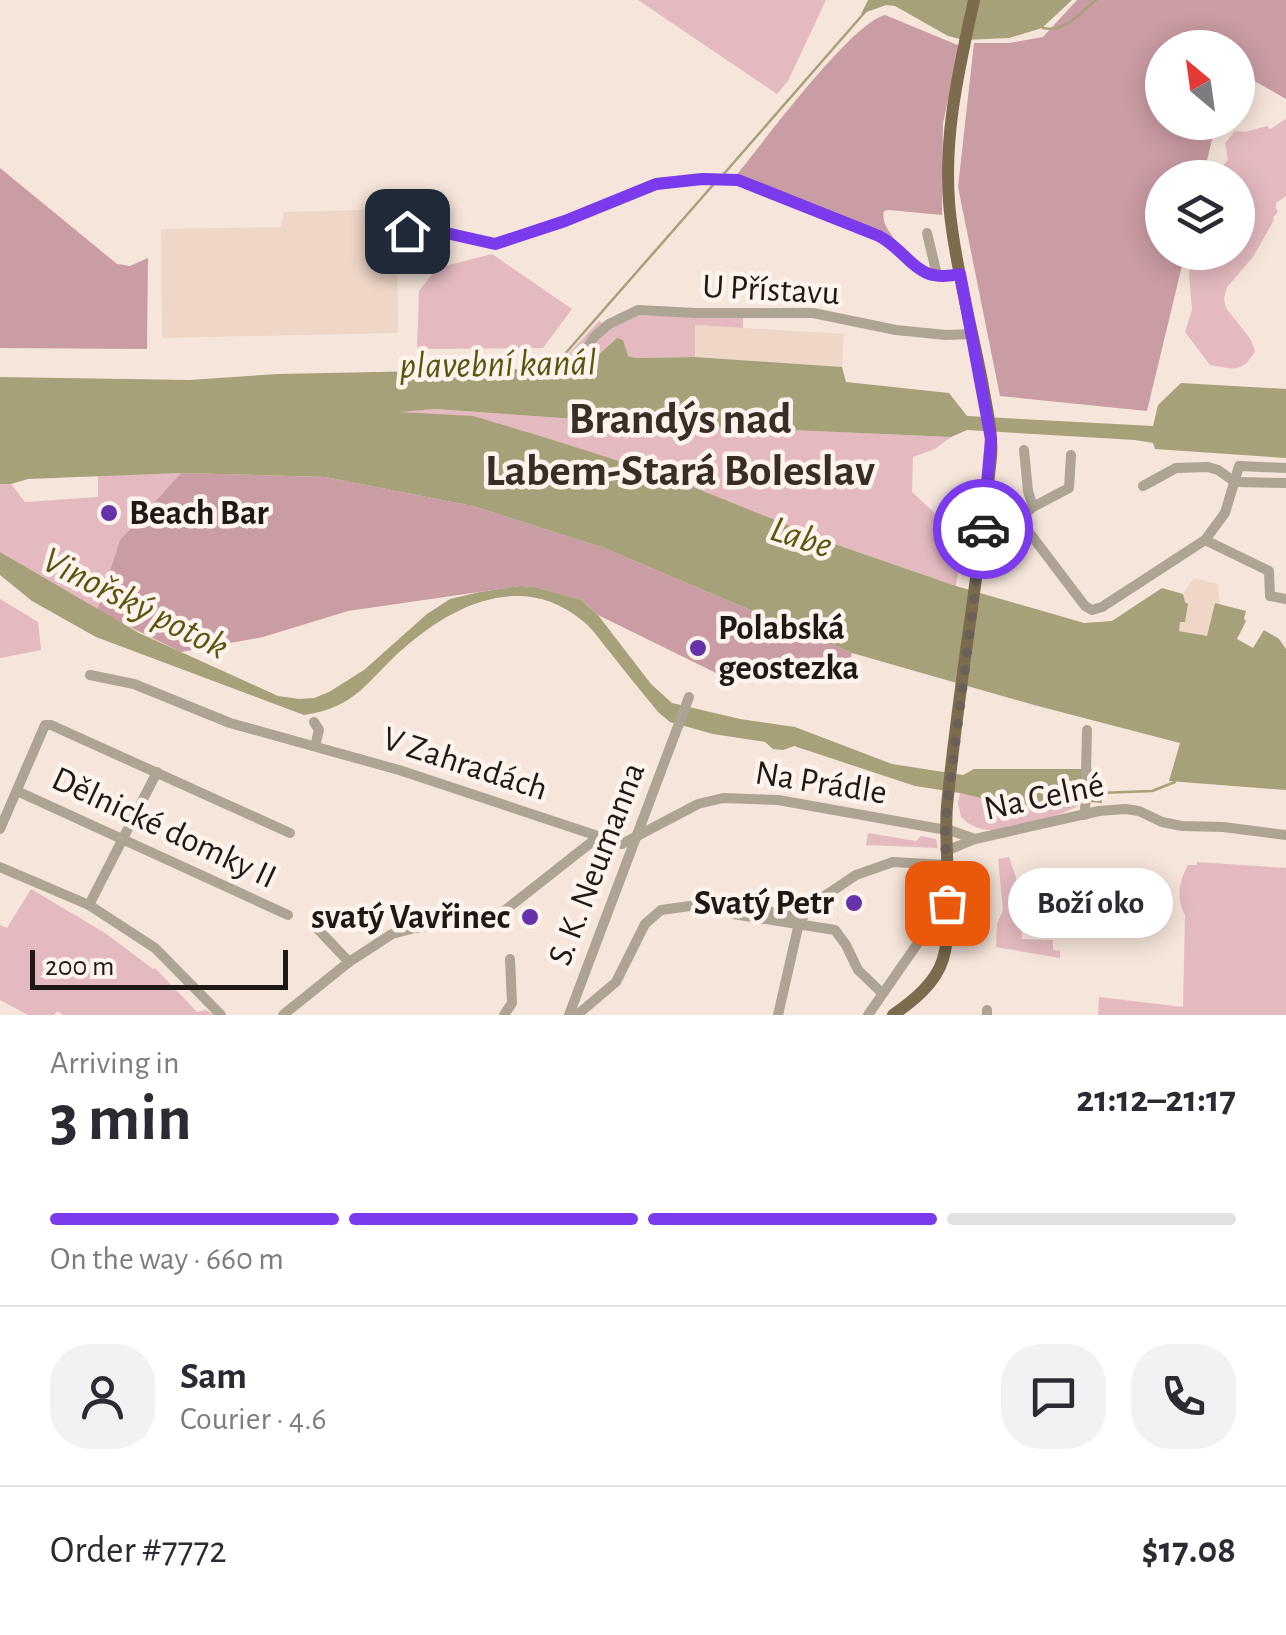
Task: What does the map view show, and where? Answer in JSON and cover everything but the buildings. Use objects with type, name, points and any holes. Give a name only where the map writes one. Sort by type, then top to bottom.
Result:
[{"type":"main road","points":[[893,1015],[928,986],[942,960],[948,937],[945,832],[988,489],[991,442],[951,228],[947,176],[952,104],[974,0]]},
{"type":"street","points":[[407,231],[442,232],[495,244],[656,184],[738,180],[879,236],[926,274],[960,274]]},
{"type":"street","points":[[927,233],[937,275]]},
{"type":"street","name":"U Přístavu","points":[[583,356],[609,324],[638,310],[814,313],[896,330],[973,334]]},
{"type":"street","points":[[1024,450],[1033,507]]},
{"type":"street","points":[[1020,518],[1068,488],[1071,455]]},
{"type":"street","points":[[988,489],[1004,494],[1085,606],[1092,610],[1205,540],[1225,513],[1239,466],[1286,468]]},
{"type":"street","points":[[1143,486],[1176,468],[1208,467],[1235,482],[1286,484]]},
{"type":"street","points":[[1205,540],[1270,571],[1270,596],[1286,599]]},
{"type":"street","name":"V Zahradách","points":[[90,675],[134,684],[230,723],[416,776],[598,837],[622,844],[637,838]]},
{"type":"street","name":"S. K. Neumanna","points":[[569,1015],[690,697]]},
{"type":"street","points":[[314,722],[319,730],[315,746]]},
{"type":"street","points":[[0,829],[45,724],[290,833]]},
{"type":"street","name":"Na Celné","points":[[1085,809],[1087,730]]},
{"type":"street","points":[[90,905],[156,772]]},
{"type":"street","name":"Dělnické domky II","points":[[16,791],[288,915]]},
{"type":"street","name":"Na Prádle","points":[[637,838],[698,804],[723,798],[778,800],[952,831],[975,839]]},
{"type":"street","name":"Na Celné","points":[[947,858],[975,839],[1085,809],[1126,808],[1182,826],[1286,835]]},
{"type":"street","points":[[282,1015],[392,934],[499,915],[598,837]]},
{"type":"street","points":[[778,1015],[800,923],[811,905],[856,876],[893,862],[947,858]]},
{"type":"street","points":[[0,867],[90,905],[155,948],[221,1015]]},
{"type":"street","points":[[576,1015],[616,982],[644,924],[661,910],[712,903],[786,914],[800,923]]},
{"type":"street","points":[[734,914],[835,930],[858,970],[882,994]]},
{"type":"street","points":[[320,916],[314,924],[349,962]]},
{"type":"street","points":[[868,1015],[920,940]]},
{"type":"street","points":[[504,1015],[512,1003],[510,960]]},
{"type":"shaded area","points":[[638,0],[826,0],[788,81],[777,94]]},
{"type":"shaded area","points":[[1077,0],[1286,0],[1286,99],[1255,81],[1255,30],[1145,30],[1145,140],[1212,140],[1207,160],[1145,160],[1145,270],[1181,270],[1147,411],[1000,396],[958,187],[974,43],[1009,43],[1043,37]]},
{"type":"shaded area","points":[[885,15],[960,46],[943,123],[942,215],[884,211],[885,224],[897,242],[735,177],[830,61],[870,23]]},
{"type":"shaded area","points":[[1286,119],[1286,196],[1276,203],[1278,212],[1255,253],[1255,160],[1228,160],[1225,143],[1255,140],[1255,129],[1267,126],[1270,129]]},
{"type":"shaded area","points":[[0,168],[117,264],[130,266],[148,258],[147,349],[0,348]]},
{"type":"shaded area","points":[[394,209],[406,225],[408,241],[397,252],[398,333],[162,338],[161,229],[281,227],[284,212]]},
{"type":"shaded area","points":[[492,254],[572,309],[543,348],[417,349],[419,291],[437,268]]},
{"type":"shaded area","points":[[1190,270],[1242,270],[1227,287],[1224,299],[1255,351],[1241,367],[1210,365],[1185,332],[1192,310]]},
{"type":"shaded area","points":[[637,315],[743,317],[743,328],[695,325],[695,357],[635,358],[613,341],[588,362],[555,368],[599,321],[609,327]]},
{"type":"shaded area","points":[[695,325],[844,334],[842,367],[695,357]]},
{"type":"shaded area","points":[[435,409],[634,423],[951,437],[935,449],[913,457],[912,492],[942,520],[965,521],[956,586],[832,543],[380,412]]},
{"type":"shaded area","points":[[181,473],[120,540],[97,611],[0,552],[0,484],[11,484],[25,502],[98,497],[98,475]]},
{"type":"shaded area","points":[[181,473],[325,477],[473,506],[604,548],[852,653],[844,681],[787,663],[716,673],[598,615],[581,600],[520,586],[348,611],[263,637],[181,652],[97,611],[120,540]]},
{"type":"shaded area","points":[[1194,578],[1218,584],[1220,604],[1215,603],[1207,636],[1178,631],[1185,603],[1182,595]]},
{"type":"shaded area","points":[[0,599],[38,622],[41,650],[0,658]]},
{"type":"shaded area","points":[[960,793],[992,801],[1077,801],[1078,806],[1023,825],[987,830],[961,817]]},
{"type":"shaded area","points":[[868,833],[916,841],[921,836],[936,839],[938,848],[866,845]]},
{"type":"shaded area","points":[[1009,857],[1030,919],[1021,920],[1022,939],[1053,940],[1053,950],[1060,951],[1060,958],[996,947],[997,924],[1003,910],[998,859]]},
{"type":"shaded area","points":[[1197,862],[1286,868],[1286,1015],[1098,1015],[1099,997],[1183,1007],[1185,916],[1180,890],[1188,865]]},
{"type":"shaded area","points":[[31,889],[155,968],[197,1012],[206,1010],[214,1015],[63,1015],[57,1011],[54,1015],[28,1015],[0,1000],[0,925],[7,928]]},
{"type":"water","points":[[868,0],[1072,0],[1042,28],[1009,38],[964,40],[948,36],[895,6],[886,5],[861,14]]},
{"type":"water","name":"Labe","points":[[617,338],[623,340],[628,356],[635,358],[695,357],[842,367],[846,382],[949,393],[967,416],[1153,426],[1158,405],[1181,383],[1286,389],[1286,458],[1155,449],[1153,443],[1135,440],[967,430],[951,437],[634,423],[435,409],[399,412],[473,416],[540,436],[663,475],[832,543],[956,586],[1084,623],[1112,621],[1162,588],[1183,594],[1188,604],[1179,631],[1207,636],[1215,603],[1246,611],[1246,621],[1237,639],[1253,648],[1264,630],[1286,649],[1286,790],[1169,781],[1180,743],[852,653],[604,548],[473,506],[325,477],[181,473],[28,479],[0,484],[0,377],[189,380],[278,374],[576,368],[591,362]]},
{"type":"water","points":[[0,552],[139,633],[278,696],[299,699],[329,692],[364,670],[427,614],[450,599],[520,586],[536,587],[581,600],[598,615],[651,684],[672,703],[795,727],[892,764],[963,775],[974,769],[1100,769],[1102,803],[1077,801],[1069,808],[992,801],[915,786],[794,746],[773,749],[765,742],[670,722],[588,625],[561,607],[538,598],[491,599],[445,618],[404,648],[349,699],[304,715],[96,637],[32,601],[0,575]]},
{"type":"waterway","points":[[1043,28],[1065,25],[1096,0]]},
{"type":"waterway","points":[[722,176],[865,12]]},
{"type":"waterway","name":"plavební kanál","points":[[550,371],[713,185]]},
{"type":"waterway","points":[[1099,793],[1152,791],[1175,782]]},
{"type":"way so far","points":[[947,903],[948,799],[983,529]]},
{"type":"place","name":"Beach Bar","points":[[109,513]]},
{"type":"place","name":"Polabská geostezka","points":[[698,648]]},
{"type":"place","name":"Svatý Petr","points":[[854,903]]},
{"type":"place","name":"Boží oko","points":[[947,903]]},
{"type":"place","name":"svatý Vavřinec","points":[[530,917]]},
{"type":"district","name":"Brandýs nad Labem-Stará Boleslav","points":[[680,445]]},
{"type":"route","points":[[407,231],[442,232],[495,244],[656,184],[738,180],[879,236],[926,274],[960,274],[991,439],[983,529]]},
{"type":"water label","name":"Vinořský potok","points":[[135,604]]}]
